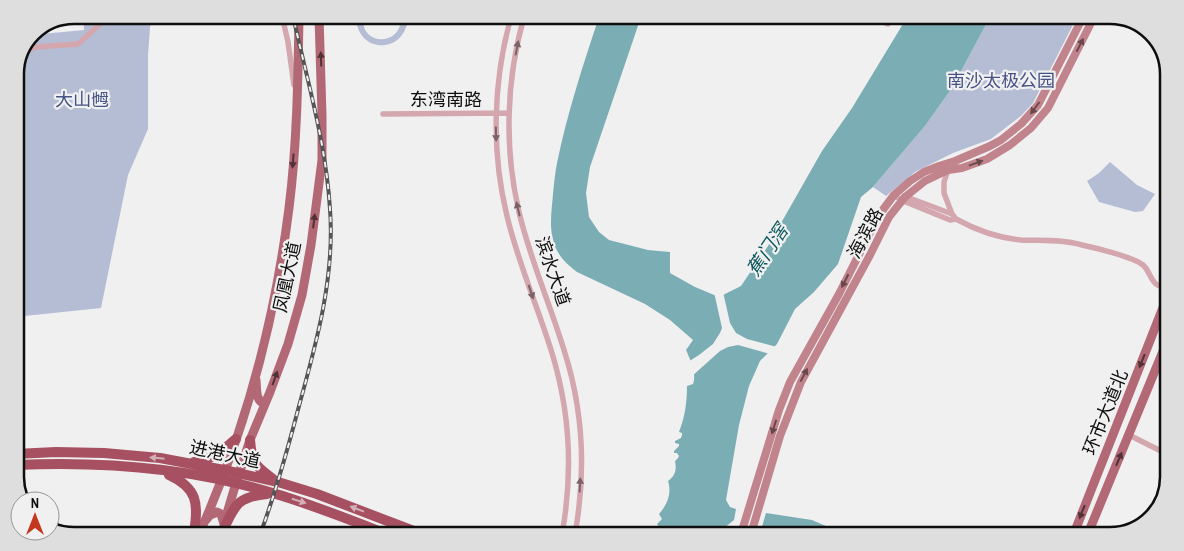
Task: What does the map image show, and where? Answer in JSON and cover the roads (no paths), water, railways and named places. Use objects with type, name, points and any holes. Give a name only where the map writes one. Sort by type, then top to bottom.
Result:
[{"type":"highway","points":[[189,463],[213,457],[236,438]]},
{"type":"highway","points":[[250,440],[253,461],[278,482]]},
{"type":"highway","name":"进港大道","points":[[24,454],[104,453],[160,458],[189,463],[237,478],[278,482],[317,494],[403,527]]},
{"type":"highway","points":[[176,473],[180,466],[178,461]]},
{"type":"highway","name":"进港大道","points":[[24,466],[103,465],[176,473],[223,475]]},
{"type":"highway","points":[[159,470],[179,479],[188,486],[194,495],[196,506],[195,527]]},
{"type":"highway","name":"进港大道","points":[[237,478],[363,527]]},
{"type":"highway","points":[[224,527],[234,508],[247,497],[275,493]]},
{"type":"main road","name":"凤凰大道","points":[[202,527],[236,438],[256,372],[274,301],[289,207],[298,87],[299,24]]},
{"type":"main road","name":"凤凰大道","points":[[223,527],[250,440],[266,404],[288,344],[302,295],[311,245],[322,160],[319,24]]},
{"type":"main road","name":"环市大道北","points":[[1077,527],[1160,315]]},
{"type":"main road","name":"环市大道北","points":[[1091,527],[1160,359]]},
{"type":"main road","points":[[256,372],[258,398],[266,404]]},
{"type":"main road","points":[[204,522],[210,515],[217,512],[221,514],[222,527]]},
{"type":"street","points":[[32,47],[78,44],[97,26],[102,24]]},
{"type":"street","name":"凤凰大道","points":[[284,24],[288,42],[296,112]]},
{"type":"street","name":"滨水大道","points":[[509,24],[501,62],[496,114],[500,177],[506,215],[553,355],[564,404],[568,438],[568,471],[563,527]]},
{"type":"street","name":"滨水大道","points":[[523,24],[514,64],[509,113],[511,166],[519,212],[529,248],[564,351],[576,402],[581,472],[576,527]]},
{"type":"street","name":"海滨路","points":[[743,527],[779,410],[790,382],[839,294],[879,215],[895,193],[924,172],[990,146],[1021,124],[1038,105],[1079,24]]},
{"type":"street","name":"海滨路","points":[[753,527],[780,436],[800,382],[889,217],[903,199],[925,181],[948,170],[962,168],[987,159],[1010,146],[1031,128],[1048,108],[1091,24]]},
{"type":"street","points":[[30,49],[35,47]]},
{"type":"street","name":"东湾南路","points":[[383,114],[509,113]]},
{"type":"street","points":[[948,170],[944,182],[944,193],[954,216],[971,227],[1004,238],[1079,244],[1135,261],[1144,266],[1152,280],[1160,285]]},
{"type":"street","points":[[895,193],[903,199],[950,220],[954,216]]},
{"type":"street","points":[[1129,434],[1160,450]]},
{"type":"water","name":"蕉门滘","points":[[597,24],[639,24],[590,167],[586,193],[589,217],[599,232],[609,240],[648,250],[670,252],[670,273],[695,287],[719,297],[741,286],[768,246],[822,151],[852,108],[903,24],[986,24],[952,88],[925,126],[873,187],[861,197],[838,264],[814,292],[795,309],[777,344],[760,361],[749,386],[739,425],[726,500],[730,507],[736,509],[734,520],[725,527],[659,527],[657,524],[662,519],[659,514],[668,499],[668,481],[675,472],[675,461],[679,456],[677,453],[674,453],[679,446],[675,441],[681,438],[682,435],[679,432],[687,398],[687,386],[693,384],[694,380],[686,350],[693,340],[670,320],[645,304],[577,272],[562,258],[556,249],[551,228],[554,182],[570,108]]},
{"type":"water","points":[[766,513],[812,520],[828,527],[762,527]]},
{"type":"railway","points":[[263,527],[282,469],[312,357],[323,308],[330,259],[331,234],[328,184],[315,112],[295,24]]},
{"type":"park label","name":"南沙太极公园","points":[[1001,80]]},
{"type":"park label","name":"大山乸","points":[[82,99]]}]
